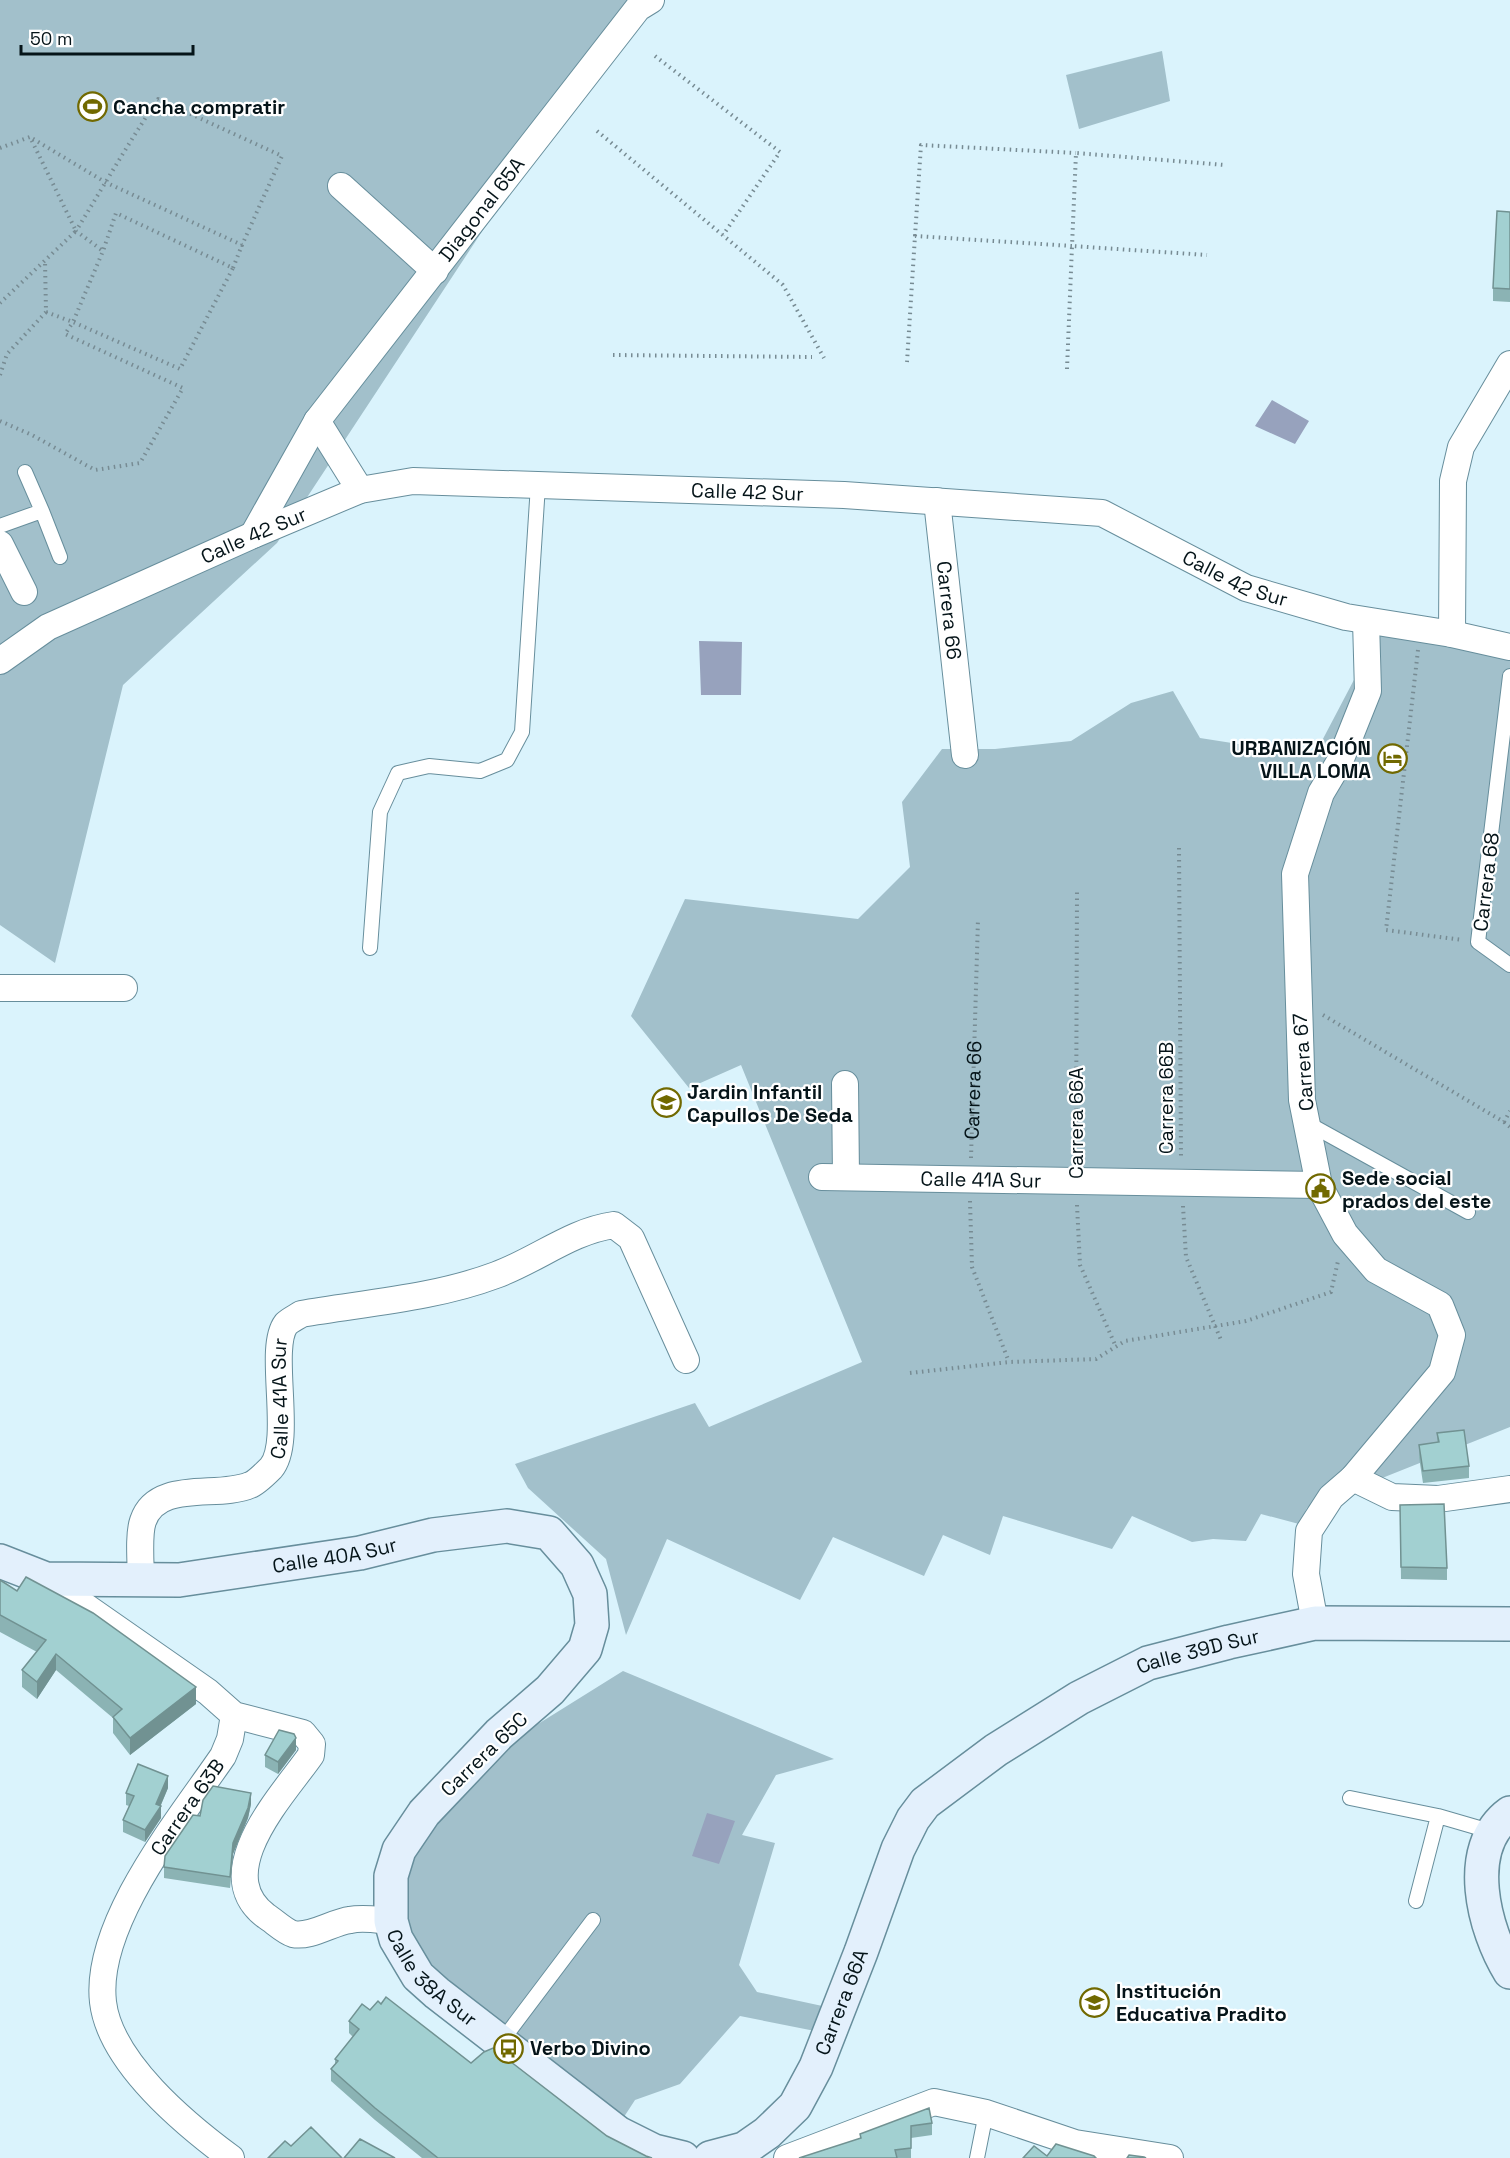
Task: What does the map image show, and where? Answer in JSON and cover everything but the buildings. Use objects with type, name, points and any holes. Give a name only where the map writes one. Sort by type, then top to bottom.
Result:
[{"type":"main road","name":"Calle 40A Sur","points":[[46,1579],[179,1580],[360,1553],[433,1536],[507,1526],[549,1533],[577,1565],[590,1594]]},
{"type":"main road","points":[[0,1561],[46,1579]]},
{"type":"main road","name":"Carrera 65C","points":[[391,1921],[391,1876],[399,1850],[438,1798],[499,1734],[529,1711],[550,1690],[585,1649],[592,1625],[590,1594]]},
{"type":"main road","name":"Calle 39D Sur","points":[[925,1803],[996,1750],[1079,1698],[1148,1663],[1315,1623],[1510,1624]]},
{"type":"main road","name":"Carrera 66A","points":[[710,2158],[744,2150],[767,2133],[795,2106],[824,2046],[898,1849],[913,1819],[925,1803]]},
{"type":"main road","points":[[1502,1822],[1485,1853],[1482,1877],[1484,1915],[1500,1956],[1510,1972]]},
{"type":"main road","name":"Calle 38A Sur","points":[[391,1921],[406,1958],[418,1976],[618,2133],[654,2151],[683,2158]]},
{"type":"street","name":"Diagonal 65A","points":[[253,535],[317,421],[638,8],[651,0]]},
{"type":"street","points":[[341,186],[435,271]]},
{"type":"street","points":[[1452,634],[1453,481],[1461,447],[1510,364]]},
{"type":"street","points":[[317,421],[360,490]]},
{"type":"street","name":"Calle 42 Sur","points":[[0,661],[48,627],[253,535],[360,490],[413,481],[844,495],[1102,513],[1246,588],[1366,621],[1452,634],[1510,647]]},
{"type":"street","name":"Carrera 66","points":[[937,501],[965,755]]},
{"type":"street","points":[[0,544],[24,592]]},
{"type":"street","name":"Carrera 67","points":[[1315,1623],[1306,1574],[1310,1531],[1331,1497],[1353,1478],[1442,1372],[1452,1335],[1440,1305],[1376,1270],[1345,1234],[1319,1185],[1309,1124],[1302,1100],[1295,874],[1321,793],[1340,761],[1368,692],[1366,621]]},
{"type":"street","points":[[0,988],[124,988]]},
{"type":"street","name":"Calle 41A Sur","points":[[844,1084],[834,1177],[1319,1185]]},
{"type":"street","name":"Calle 41A Sur","points":[[141,1581],[142,1521],[157,1503],[175,1494],[226,1491],[251,1485],[273,1467],[280,1438],[280,1340],[286,1324],[302,1314],[452,1288],[497,1275],[591,1228],[614,1225],[631,1238],[686,1360]]},
{"type":"street","points":[[1353,1478],[1392,1497],[1438,1499],[1510,1489]]},
{"type":"street","points":[[46,1579],[208,1692],[234,1715]]},
{"type":"street","name":"Calle 38A Sur","points":[[234,1715],[303,1733],[312,1744],[311,1755],[260,1825],[249,1855],[245,1872],[246,1886],[258,1909],[292,1934],[353,1919],[391,1921]]},
{"type":"street","name":"Carrera 63B","points":[[231,2158],[203,2137],[142,2078],[116,2042],[103,2003],[104,1961],[114,1930],[150,1863],[223,1756],[230,1739],[234,1715]]},
{"type":"street","points":[[787,2158],[934,2102],[986,2113],[1075,2144],[1170,2158]]},
{"type":"lane","points":[[25,472],[60,557]]},
{"type":"lane","points":[[370,948],[380,812],[398,773],[429,766],[480,771],[507,760],[522,732],[538,485]]},
{"type":"lane","points":[[0,526],[42,511]]},
{"type":"lane","name":"Carrera 68","points":[[1510,676],[1479,942],[1510,965]]},
{"type":"lane","points":[[1309,1124],[1468,1212]]},
{"type":"lane","points":[[1350,1798],[1438,1816],[1502,1822]]},
{"type":"lane","points":[[1416,1901],[1438,1816]]},
{"type":"lane","points":[[501,2042],[593,1920]]},
{"type":"lane","points":[[977,2158],[986,2113]]},
{"type":"path","points":[[655,56],[780,153],[723,235]]},
{"type":"path","points":[[0,303],[76,231],[158,99],[282,156],[233,268],[180,369],[46,312]]},
{"type":"path","points":[[597,131],[783,285],[824,357]]},
{"type":"path","points":[[0,148],[30,137]]},
{"type":"path","points":[[30,137],[105,182],[242,245]]},
{"type":"path","points":[[30,137],[76,231],[103,251]]},
{"type":"path","points":[[907,362],[921,145],[1076,153],[1225,165]]},
{"type":"path","points":[[1067,369],[1076,153]]},
{"type":"path","points":[[0,421],[32,435],[95,470],[140,463],[183,388],[65,334],[73,322],[103,251],[116,213],[233,268]]},
{"type":"path","points":[[915,236],[1207,255]]},
{"type":"path","points":[[0,375],[7,354],[46,312],[45,261]]},
{"type":"path","points":[[613,355],[812,357]]},
{"type":"path","points":[[1420,629],[1386,930],[1479,942]]},
{"type":"path","name":"Carrera 66B","points":[[1179,848],[1182,1183],[1186,1257],[1221,1340]]},
{"type":"path","name":"Carrera 66A","points":[[1077,892],[1076,1181],[1080,1265],[1116,1347]]},
{"type":"path","name":"Carrera 66","points":[[978,919],[970,1179],[972,1267],[1009,1362]]},
{"type":"path","points":[[1299,1001],[1510,1127]]},
{"type":"path","points":[[1504,1122],[1510,1111]]},
{"type":"path","points":[[910,1373],[1009,1362],[1096,1359],[1125,1341],[1246,1322],[1331,1292],[1345,1234]]},
{"type":"shaded area","points":[[0,0],[629,0],[483,230],[277,543],[123,685],[55,963],[0,925]]},
{"type":"shaded area","points":[[1162,51],[1170,101],[1079,129],[1066,75]]},
{"type":"shaded area","points":[[1272,400],[1309,421],[1295,444],[1255,426]]},
{"type":"shaded area","points":[[1378,634],[1510,655],[1510,1427],[1307,1508],[1299,1524],[1261,1514],[1246,1541],[1213,1539],[1192,1542],[1132,1516],[1112,1549],[1003,1516],[990,1555],[943,1535],[924,1576],[833,1537],[800,1600],[667,1539],[626,1635],[606,1559],[528,1488],[515,1464],[695,1403],[709,1427],[862,1362],[741,1065],[689,1088],[631,1016],[685,899],[858,919],[910,867],[902,802],[942,749],[995,749],[1071,741],[1131,703],[1173,691],[1200,738],[1314,756]]},
{"type":"shaded area","points":[[699,641],[742,642],[741,695],[701,695]]},
{"type":"shaded area","points":[[623,1671],[834,1759],[776,1775],[742,1835],[775,1843],[739,1965],[757,1992],[827,2007],[820,2032],[740,2016],[680,2084],[635,2100],[620,2123],[508,2033],[415,1949],[401,1884],[436,1812],[514,1739]]},
{"type":"shaded area","points":[[707,1813],[735,1821],[719,1864],[692,1856]]},
{"type":"place","name":"Cancha compratir","points":[[92,107]]},
{"type":"place","name":"URBANIZACIÓN VILLA LOMA","points":[[1392,759]]},
{"type":"place","name":"Jardin Infantil Capullos De Seda","points":[[666,1103]]},
{"type":"place","name":"Sede social prados del este","points":[[1321,1189]]},
{"type":"place","name":"Institución Educativa Pradito","points":[[1095,2003]]},
{"type":"place","name":"Verbo Divino","points":[[509,2048]]}]
